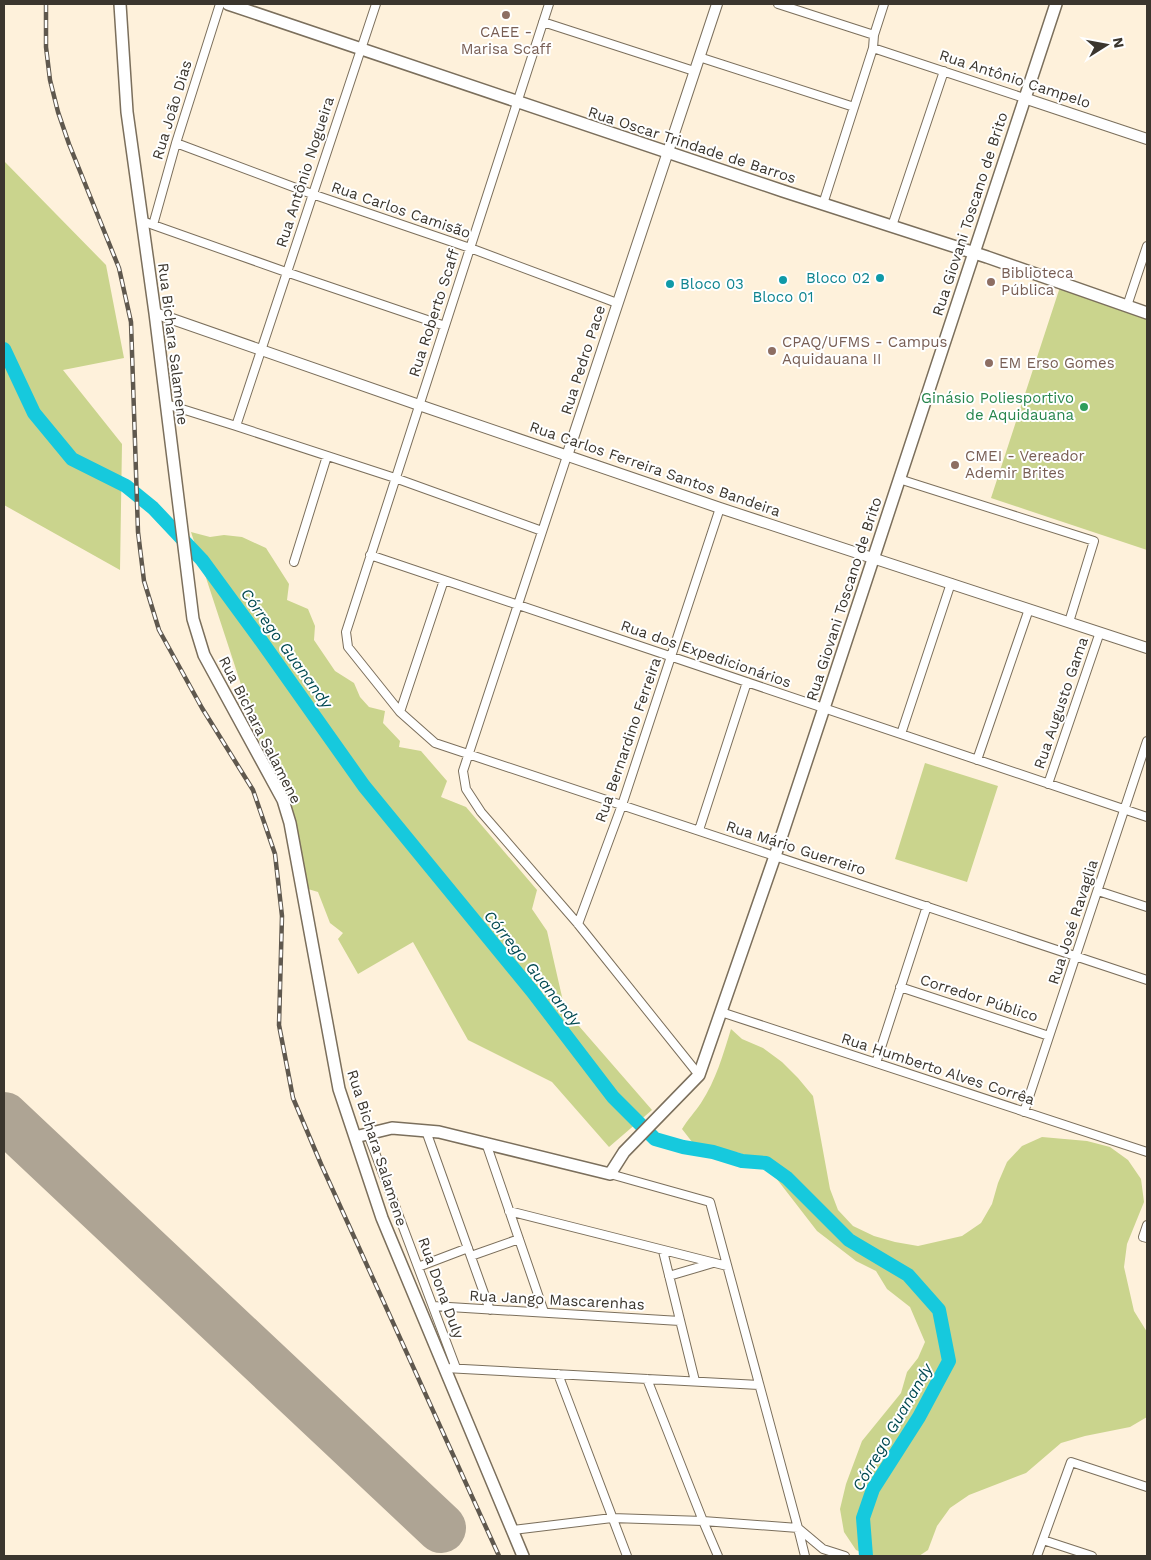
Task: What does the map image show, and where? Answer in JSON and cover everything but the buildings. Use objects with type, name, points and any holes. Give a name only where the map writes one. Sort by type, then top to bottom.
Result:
[{"type":"main road","name":"Rua Bichara Salamene","points":[[120,4],[126,112],[147,223],[155,313],[193,619],[204,655],[283,800],[290,823],[339,1089],[382,1218],[450,1368],[523,1556]]},
{"type":"main road","name":"Rua Oscar Trindade de Barros","points":[[228,4],[974,253],[1147,313]]},
{"type":"main road","name":"Rua Giovani Toscano de Brito","points":[[610,1174],[626,1149],[699,1075],[775,856],[1056,4]]},
{"type":"main road","points":[[355,1137],[392,1128],[439,1132],[610,1174]]},
{"type":"street","name":"Rua João Dias","points":[[147,223],[176,143],[220,4]]},
{"type":"street","name":"Rua Antônio Nogueira","points":[[236,426],[376,4]]},
{"type":"street","name":"Rua Roberto Scaff","points":[[400,712],[348,647],[346,632],[549,4]]},
{"type":"street","name":"Rua Pedro Pace","points":[[699,1075],[578,924],[481,812],[466,788],[463,771],[717,4]]},
{"type":"street","points":[[778,4],[874,35]]},
{"type":"street","points":[[823,204],[873,48],[874,35],[884,4]]},
{"type":"street","points":[[543,22],[694,71]]},
{"type":"street","name":"Rua Antônio Campelo","points":[[873,48],[1147,139]]},
{"type":"street","points":[[699,57],[854,107]]},
{"type":"street","points":[[892,226],[944,71]]},
{"type":"street","name":"Rua Carlos Camisão","points":[[176,143],[312,194],[470,248],[617,303]]},
{"type":"street","points":[[147,223],[445,326]]},
{"type":"street","points":[[1127,306],[1147,246]]},
{"type":"street","name":"Rua Carlos Ferreira Santos Bandeira","points":[[155,313],[720,508],[1147,648]]},
{"type":"street","points":[[166,404],[395,478],[542,531]]},
{"type":"street","points":[[294,562],[327,456]]},
{"type":"street","points":[[899,479],[1094,541],[1069,622]]},
{"type":"street","name":"Rua Bernardino Ferreira","points":[[578,924],[622,805],[720,508]]},
{"type":"street","name":"Rua dos Expedicionários","points":[[370,556],[1147,817]]},
{"type":"street","points":[[400,712],[444,580]]},
{"type":"street","points":[[901,734],[951,583]]},
{"type":"street","points":[[977,760],[1029,609]]},
{"type":"street","name":"Rua Augusto Gama","points":[[1048,784],[1100,632]]},
{"type":"street","points":[[699,830],[747,682]]},
{"type":"street","name":"Rua Mário Guerreiro","points":[[400,712],[435,742],[1147,980]]},
{"type":"street","name":"Rua José Ravaglia","points":[[1024,1112],[1147,741]]},
{"type":"street","points":[[1098,890],[1147,907]]},
{"type":"street","points":[[876,1063],[927,906]]},
{"type":"street","name":"Corredor Público","points":[[900,987],[1050,1036]]},
{"type":"street","name":"Rua Humberto Alves Corrêa","points":[[721,1012],[1147,1152]]},
{"type":"street","points":[[426,1131],[490,1310]]},
{"type":"street","name":"Rua Dona Duly","points":[[368,1134],[433,1306],[450,1368]]},
{"type":"street","points":[[486,1144],[544,1312]]},
{"type":"street","points":[[610,1174],[710,1202],[805,1556]]},
{"type":"street","points":[[509,1211],[727,1266]]},
{"type":"street","points":[[1145,1237],[1147,1225]]},
{"type":"street","points":[[471,1256],[519,1239]]},
{"type":"street","points":[[418,1267],[468,1248]]},
{"type":"street","points":[[663,1250],[695,1381]]},
{"type":"street","points":[[669,1276],[715,1263]]},
{"type":"street","name":"Rua Jango Mascarenhas","points":[[433,1306],[680,1321]]},
{"type":"street","points":[[450,1368],[759,1385]]},
{"type":"street","points":[[558,1374],[627,1556]]},
{"type":"street","points":[[647,1379],[718,1556]]},
{"type":"street","points":[[1037,1556],[1071,1462],[1147,1487]]},
{"type":"street","points":[[513,1530],[612,1518],[703,1521],[798,1528],[823,1549],[843,1556]]},
{"type":"street","points":[[1043,1540],[1092,1556]]},
{"type":"green space","points":[[4,161],[106,265],[124,358],[63,370],[122,444],[120,570],[4,505]]},
{"type":"green space","name":"Ginásio Poliesportivo de Aquidauana","points":[[1060,287],[1147,316],[1147,550],[991,498]]},
{"type":"green space","points":[[191,532],[210,537],[224,535],[242,537],[266,548],[289,584],[287,600],[308,609],[315,626],[314,640],[335,671],[354,683],[360,697],[369,707],[385,711],[383,723],[400,741],[399,747],[421,751],[447,781],[441,797],[466,807],[537,890],[532,909],[547,931],[565,1010],[652,1110],[609,1147],[552,1082],[468,1040],[413,942],[358,974],[338,939],[343,933],[330,923],[318,892],[308,889]]},
{"type":"green space","points":[[925,763],[998,786],[967,882],[895,859]]},
{"type":"green space","points":[[731,1029],[742,1039],[763,1048],[782,1062],[813,1096],[830,1189],[838,1210],[853,1226],[874,1236],[918,1246],[962,1236],[981,1223],[992,1204],[1007,1162],[1022,1146],[1042,1137],[1087,1141],[1110,1147],[1128,1160],[1141,1179],[1144,1202],[1127,1244],[1124,1267],[1134,1311],[1147,1332],[1147,1417],[1130,1427],[1061,1443],[1026,1473],[969,1495],[950,1508],[937,1526],[928,1550],[919,1556],[870,1556],[856,1550],[844,1532],[840,1509],[846,1484],[862,1441],[901,1393],[907,1372],[918,1358],[925,1342],[910,1307],[887,1289],[876,1271],[856,1261],[817,1231],[776,1178],[760,1163],[740,1153],[696,1147],[682,1129],[701,1103],[711,1085]]},
{"type":"waterway","name":"Córrego Guanandy","points":[[4,349],[34,413],[72,459],[126,486],[153,508],[202,560],[364,786],[532,991],[613,1097],[655,1139],[683,1147],[713,1152],[742,1161],[766,1163],[787,1178],[849,1240],[908,1275],[939,1310],[949,1361],[919,1417],[873,1489],[863,1518],[866,1556]]},
{"type":"runway","points":[[4,1117],[441,1528]]},
{"type":"railway","points":[[46,4],[46,47],[50,80],[58,112],[119,268],[131,322],[138,532],[144,581],[159,630],[202,708],[253,790],[275,854],[282,916],[279,1025],[293,1098],[321,1164],[499,1556]]},
{"type":"place","name":"CAEE - Marisa Scaff","points":[[506,15]]},
{"type":"place","name":"Bloco 02","points":[[880,278]]},
{"type":"place","name":"Bloco 01","points":[[783,280]]},
{"type":"place","name":"Biblioteca Pública","points":[[991,282]]},
{"type":"place","name":"Bloco 03","points":[[670,284]]},
{"type":"place","name":"CPAQ/UFMS - Campus Aquidauana II","points":[[772,351]]},
{"type":"place","name":"EM Erso Gomes","points":[[989,363]]},
{"type":"place","name":"Ginásio Poliesportivo de Aquidauana","points":[[1084,407]]},
{"type":"place","name":"CMEI - Vereador Ademir Brites","points":[[955,465]]}]
